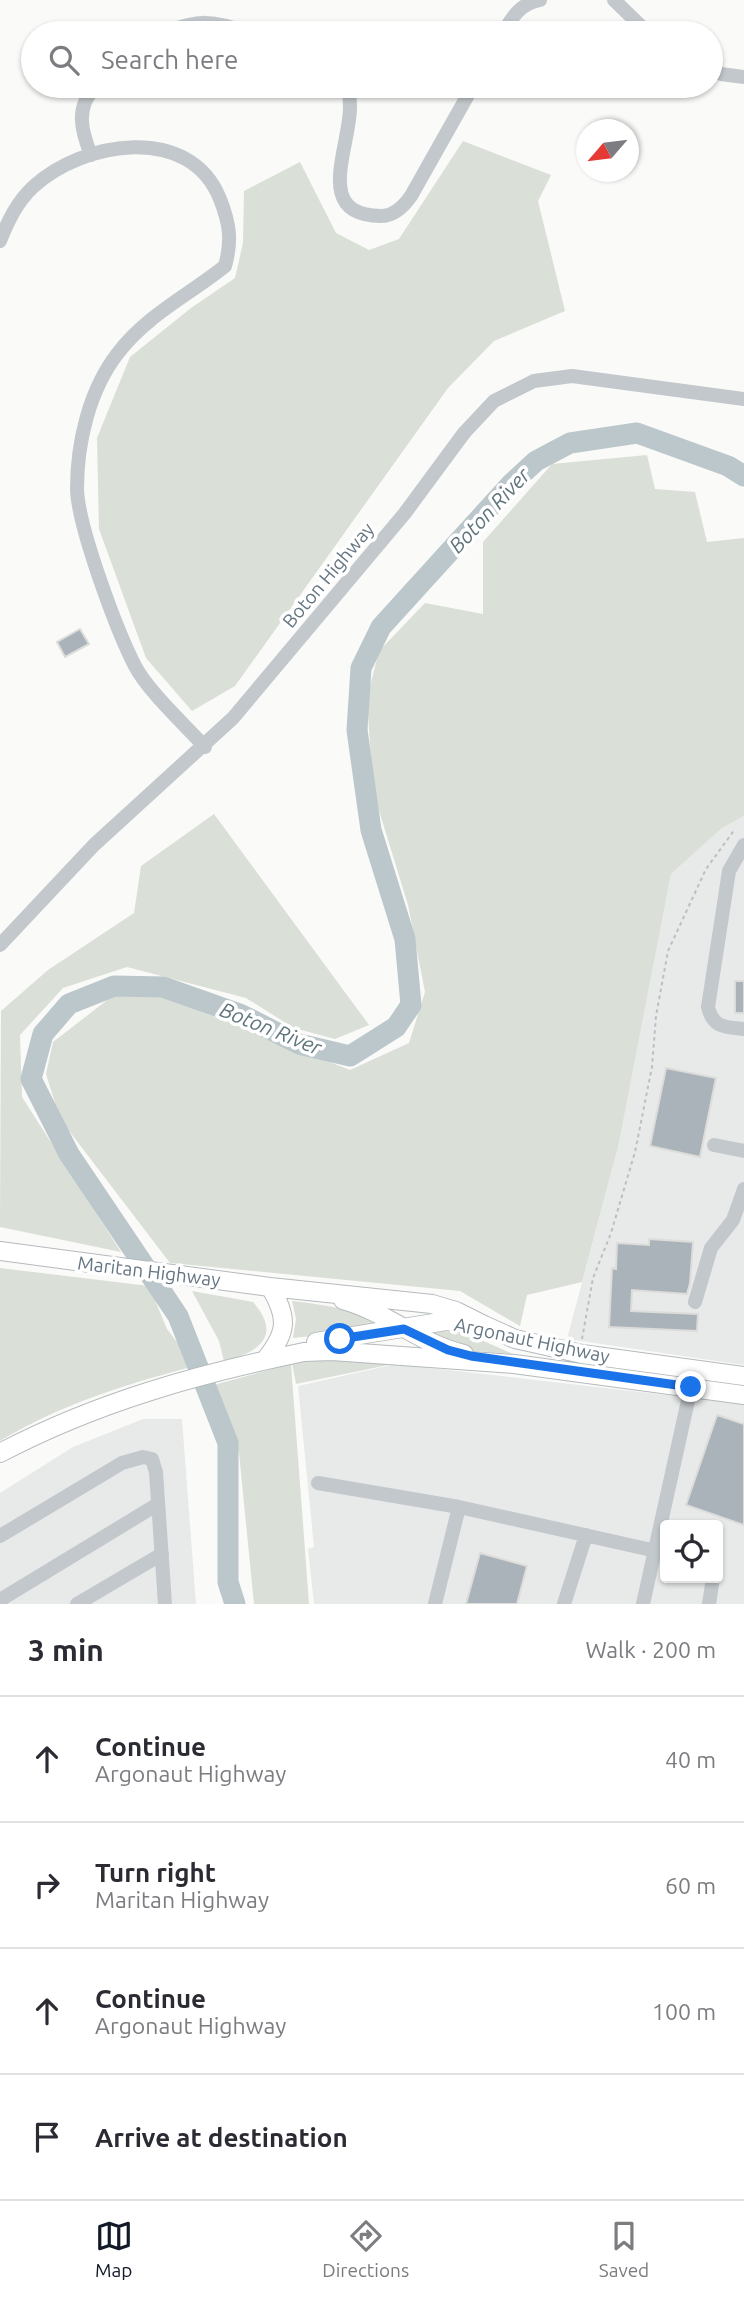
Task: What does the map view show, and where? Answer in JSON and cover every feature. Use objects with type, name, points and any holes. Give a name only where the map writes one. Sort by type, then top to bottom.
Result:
[{"type":"main road","name":"Maritan Highway","points":[[0,1251],[271,1287],[432,1304],[456,1311],[484,1325]]},
{"type":"main road","points":[[271,1287],[282,1309],[283,1327],[273,1358]]},
{"type":"main road","name":"Maritan Highway","points":[[299,1289],[350,1302],[448,1350],[514,1364]]},
{"type":"main road","name":"Argonaut Highway","points":[[273,1358],[321,1341],[446,1321],[484,1325],[514,1339],[582,1354],[744,1376]]},
{"type":"main road","name":"Argonaut Highway","points":[[0,1453],[102,1406],[172,1383],[273,1358],[332,1351],[514,1364],[744,1395]]},
{"type":"street","points":[[509,21],[526,3],[540,0]]},
{"type":"street","points":[[614,0],[636,21]]},
{"type":"street","points":[[723,74],[744,77]]},
{"type":"street","points":[[88,98],[81,109],[82,132],[91,155]]},
{"type":"street","points":[[348,98],[350,110],[337,185],[344,199],[357,211],[386,216],[402,208],[411,196],[466,98]]},
{"type":"street","points":[[0,241],[12,212],[33,187],[60,169],[91,155],[141,145],[194,162],[216,187],[228,217],[232,243],[225,266],[142,327],[117,354],[95,393],[81,438],[77,491],[106,596],[136,668],[205,747]]},
{"type":"street","name":"Boton Highway","points":[[0,945],[94,845],[205,747],[233,718],[405,513],[464,433],[495,401],[534,381],[572,376],[744,399]]},
{"type":"street","points":[[744,845],[729,871],[708,1007],[712,1021],[718,1026],[744,1029]]},
{"type":"street","points":[[713,1145],[744,1151]]},
{"type":"street","points":[[695,1302],[710,1248],[733,1220],[744,1188]]},
{"type":"street","points":[[666,1520],[695,1369]]},
{"type":"street","points":[[0,1536],[122,1463],[142,1457],[152,1459],[165,1604]]},
{"type":"street","points":[[318,1483],[459,1507],[660,1552],[643,1604]]},
{"type":"street","points":[[0,1600],[158,1504]]},
{"type":"street","points":[[435,1604],[459,1507]]},
{"type":"street","points":[[564,1604],[586,1535]]},
{"type":"street","points":[[76,1604],[162,1554]]},
{"type":"street","points":[[709,1604],[712,1583]]},
{"type":"path","points":[[582,1354],[590,1291],[635,1152],[652,1067],[656,1016],[668,951],[706,869],[735,829]]},
{"type":"shaded area","points":[[463,141],[551,175],[538,201],[565,311],[494,341],[448,388],[235,686],[192,711],[146,658],[99,529],[97,438],[130,357],[191,308],[235,278],[243,243],[244,191],[300,162],[336,233],[369,250],[399,239]]},
{"type":"shaded area","points":[[647,455],[655,489],[695,492],[707,542],[744,538],[744,816],[722,828],[671,874],[619,1143],[582,1282],[527,1295],[520,1326],[460,1291],[170,1263],[60,1119],[46,1074],[53,1042],[115,994],[162,996],[350,1070],[409,1043],[425,992],[408,905],[373,791],[367,698],[379,651],[425,603],[483,614],[483,542],[552,464]]},
{"type":"shaded area","points":[[214,814],[369,1025],[335,1039],[294,1028],[246,998],[127,967],[63,988],[20,1035],[22,1097],[121,1252],[0,1227],[1,1011],[48,970],[134,913],[141,866]]},
{"type":"shaded area","points":[[744,816],[744,1365],[567,1339],[619,1143],[671,874],[722,828]]},
{"type":"shaded area","points":[[0,1268],[149,1286],[167,1329],[195,1366],[95,1396],[46,1416],[0,1441]]},
{"type":"shaded area","points":[[192,1291],[253,1302],[266,1324],[266,1334],[262,1341],[247,1353],[224,1361],[219,1341]]},
{"type":"shaded area","points":[[292,1301],[342,1309],[388,1328],[293,1338],[296,1319]]},
{"type":"shaded area","points":[[436,1330],[470,1335],[513,1354],[464,1350],[420,1334]]},
{"type":"shaded area","points":[[334,1359],[393,1364],[296,1384],[292,1363]]},
{"type":"shaded area","points":[[291,1364],[309,1604],[254,1604],[239,1453],[214,1385]]},
{"type":"shaded area","points":[[396,1364],[744,1404],[744,1604],[314,1604],[308,1549],[314,1547],[298,1386]]},
{"type":"shaded area","points":[[143,1419],[182,1419],[196,1604],[0,1604],[0,1493],[73,1447]]},
{"type":"building","points":[[80,629],[89,644],[65,657],[57,642]]},
{"type":"building","points":[[735,981],[744,981],[744,1013],[735,1013]]},
{"type":"building","points":[[666,1068],[716,1078],[700,1157],[650,1146]]},
{"type":"building","points":[[649,1239],[693,1242],[690,1283],[687,1294],[632,1290],[631,1311],[698,1314],[697,1331],[609,1327],[612,1268],[616,1269],[617,1243],[649,1245]]},
{"type":"building","points":[[717,1415],[744,1424],[744,1525],[686,1505]]},
{"type":"building","points":[[480,1553],[527,1566],[517,1604],[466,1604]]},
{"type":"waterway","name":"Boton River","points":[[235,1604],[228,1582],[228,1443],[178,1316],[69,1154],[31,1079],[43,1034],[69,1004],[114,986],[163,987],[242,1015],[299,1044],[350,1056],[396,1027],[411,1005],[405,939],[371,830],[357,730],[361,668],[381,627],[511,484],[536,461],[570,443],[637,433],[728,466],[744,476]]},
{"type":"route","points":[[340,1339],[404,1329],[428,1342],[471,1356],[691,1387]]}]
